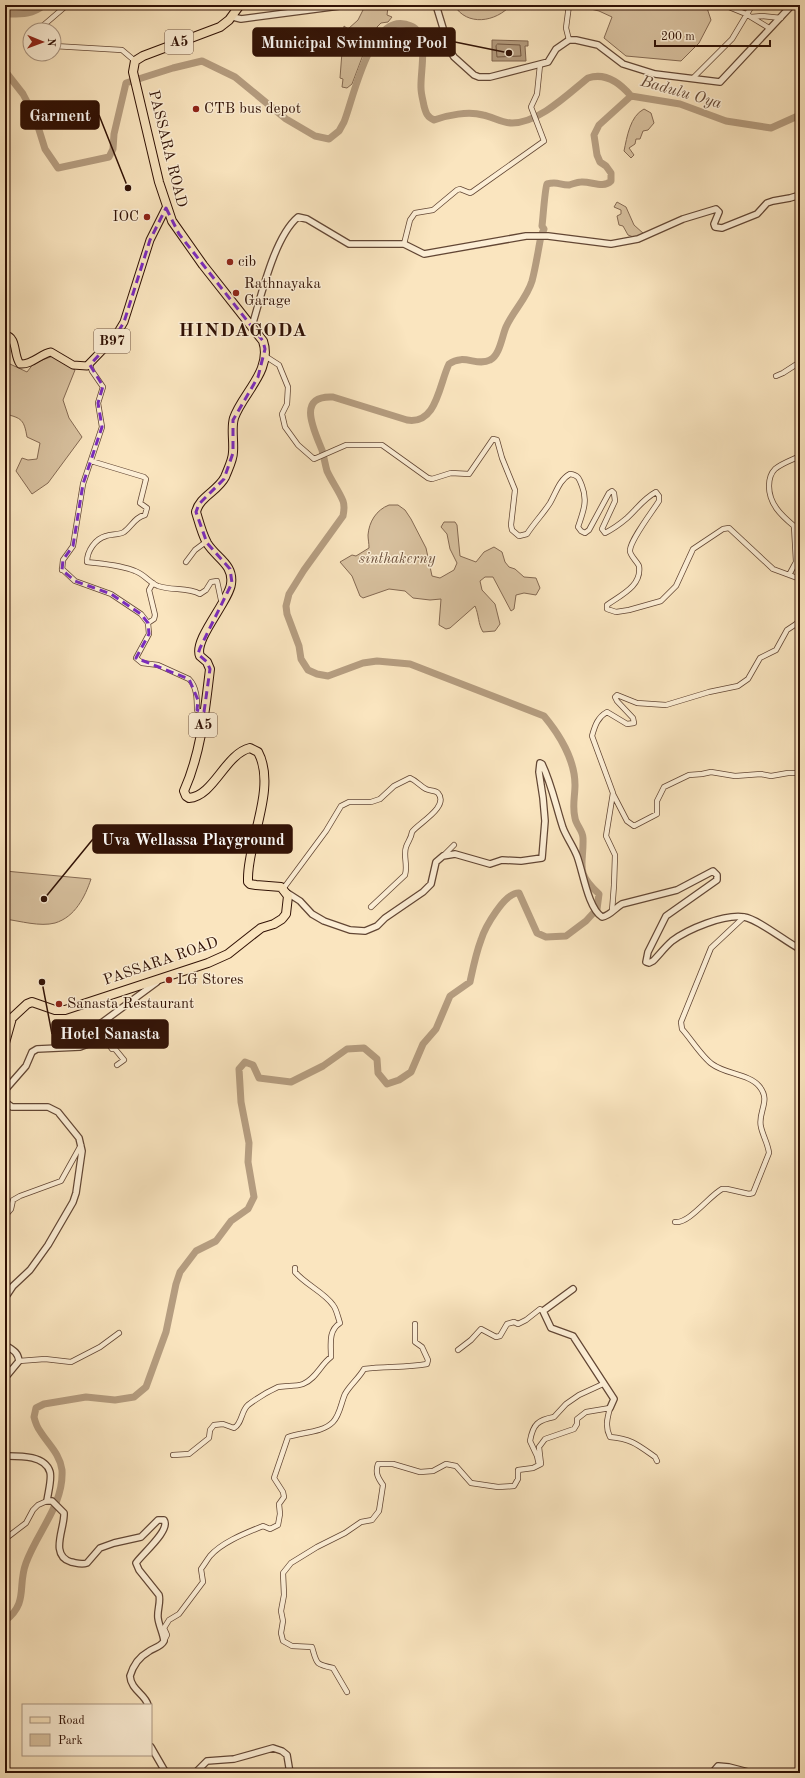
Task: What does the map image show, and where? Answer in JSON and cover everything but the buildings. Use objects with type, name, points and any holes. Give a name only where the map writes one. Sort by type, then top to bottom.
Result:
[{"type":"highway","name":"A5","points":[[135,61],[143,56],[216,29],[227,23],[240,5]]},
{"type":"highway","name":"PASSARA ROAD","points":[[135,61],[133,72],[166,208],[179,234],[263,341],[265,356]]},
{"type":"highway","name":"A5","points":[[265,356],[253,388],[238,408],[234,420],[233,454],[224,479],[196,508],[200,527],[206,541],[227,564],[231,574],[232,583],[230,591],[224,602],[210,623],[200,648],[200,656],[207,662],[210,669],[204,722],[193,771],[184,791],[189,798],[198,795],[212,783],[238,754],[246,749],[254,749],[258,752],[263,766],[263,793],[251,850],[248,882],[252,885],[276,886],[284,890]]},
{"type":"highway","name":"PASSARA ROAD","points":[[5,1043],[12,1018],[27,1004],[32,1002],[55,1010],[65,1010],[208,964],[228,954],[261,928],[282,919],[286,914],[288,907],[288,896],[284,890]]},
{"type":"main road","name":"B97","points":[[5,335],[9,336],[13,341],[17,360],[20,364],[26,364],[46,353],[51,352],[73,365],[90,365],[115,337],[124,322],[150,240],[166,208]]},
{"type":"street","points":[[47,22],[67,5]]},
{"type":"street","points":[[233,16],[241,19],[347,5]]},
{"type":"street","points":[[436,5],[450,51],[461,64],[474,75],[479,77],[490,77],[540,66],[548,62],[556,49],[569,40],[576,40],[598,45],[623,64],[655,74],[720,82],[792,5]]},
{"type":"street","points":[[569,5],[566,28],[569,40]]},
{"type":"street","points":[[724,5],[746,14],[769,28]]},
{"type":"street","points":[[693,78],[732,39],[750,9],[750,5]]},
{"type":"street","points":[[751,17],[762,16],[781,18]]},
{"type":"street","points":[[62,46],[122,50],[135,61]]},
{"type":"street","points":[[404,244],[410,220],[415,213],[432,210],[457,190],[460,189],[470,193],[472,192],[544,141],[532,109],[537,94],[540,66]]},
{"type":"street","points":[[252,326],[268,272],[278,248],[292,222],[298,217],[306,218],[349,244],[404,244],[424,254],[535,235],[611,244],[638,239],[683,219],[716,209],[719,212],[714,224],[715,227],[722,228],[756,214],[767,203],[800,195]]},
{"type":"street","points":[[265,356],[279,365],[288,387],[287,404],[282,414],[285,427],[307,454],[314,459],[350,444],[365,446],[382,445],[432,479],[451,473],[469,474],[490,442],[493,439],[497,440],[502,458],[515,490],[511,525],[512,530],[519,536],[527,534],[535,521],[550,504],[564,478],[570,474],[576,475],[580,479],[585,495],[585,505],[578,527],[580,532],[585,533],[589,530],[609,493],[612,491],[614,493],[615,501],[602,529],[605,533],[615,528],[646,498],[656,492],[659,496],[659,501],[635,538],[630,550],[630,554],[639,566],[638,579],[632,588],[607,605],[606,609],[610,612],[629,610],[661,601],[676,586],[693,550],[722,529],[729,528],[738,535],[773,569],[800,579]]},
{"type":"street","points":[[776,376],[800,362]]},
{"type":"street","points":[[90,365],[92,371],[103,387],[98,403],[102,427],[83,484],[73,546],[63,560],[62,569],[75,581],[115,596],[141,614],[148,623],[150,634],[136,658],[142,663],[158,665],[173,672],[182,674],[193,682],[198,700],[197,710],[204,712]]},
{"type":"street","points":[[790,575],[796,562],[794,526],[781,514],[772,501],[769,491],[769,477],[774,470],[800,456]]},
{"type":"street","points":[[91,461],[144,477],[146,479],[140,503],[147,508],[145,514],[139,516],[122,533],[101,537],[90,548],[87,555],[87,562],[128,568],[137,572],[157,586],[170,589],[194,590],[200,594],[206,590],[211,582],[217,581],[221,600],[224,602]]},
{"type":"street","points":[[186,562],[195,550],[206,541]]},
{"type":"street","points":[[148,623],[154,620],[155,615],[149,590],[153,582]]},
{"type":"street","points":[[800,619],[796,624],[787,630],[776,650],[760,658],[748,679],[738,686],[709,692],[666,705],[630,702],[620,695],[616,695],[617,701],[633,718],[634,723],[627,724],[608,712],[600,716],[594,727],[592,736],[613,793],[623,810],[627,821],[634,826],[657,814],[657,801],[664,787],[689,775],[711,772],[735,776],[760,774],[771,776],[800,773]]},
{"type":"street","points":[[443,856],[455,854],[490,864],[502,860],[521,861],[542,858],[545,821],[539,766],[540,763],[548,776],[568,842],[576,854],[595,910],[602,918],[607,916],[622,904],[677,890],[713,871],[716,873],[718,878],[717,880],[666,916],[645,959],[648,963],[653,961],[672,942],[697,927],[708,923],[744,917],[768,929],[800,949]]},
{"type":"street","points":[[371,907],[405,875],[407,869],[406,847],[411,839],[412,832],[436,811],[440,802],[439,794],[425,789],[417,781],[410,778],[394,786],[380,798],[371,802],[349,802],[341,806],[326,832],[284,890],[300,900],[312,914],[324,921],[350,930],[365,931],[377,926],[385,918],[423,892],[431,884],[436,862],[454,844]]},
{"type":"street","points":[[612,911],[615,855],[606,836],[613,793]]},
{"type":"street","points":[[675,1222],[679,1223],[688,1218],[722,1190],[727,1189],[749,1194],[752,1193],[769,1153],[760,1126],[765,1103],[759,1086],[750,1080],[726,1072],[711,1064],[682,1029],[681,1022],[711,948],[744,917]]},
{"type":"street","points":[[5,1090],[26,1066],[32,1052],[38,1049],[80,1047],[91,1043],[100,1024],[162,978]]},
{"type":"street","points":[[104,1038],[112,1049],[116,1049],[124,1060],[117,1065]]},
{"type":"street","points":[[5,1102],[12,1107],[48,1107],[58,1112],[79,1138],[81,1145],[76,1193],[73,1202],[48,1245],[30,1270],[13,1286],[5,1298]]},
{"type":"street","points":[[5,1216],[11,1209],[13,1200],[61,1181],[81,1145]]},
{"type":"street","points":[[173,1455],[189,1454],[209,1438],[210,1430],[214,1425],[223,1424],[234,1428],[237,1426],[241,1414],[247,1405],[278,1387],[303,1384],[320,1370],[323,1363],[332,1357],[331,1335],[334,1327],[340,1323],[338,1315],[334,1306],[302,1280],[295,1272],[295,1268]]},
{"type":"street","points":[[543,1311],[573,1289]]},
{"type":"street","points":[[458,1350],[471,1340],[481,1329],[496,1337],[500,1336],[507,1324],[514,1322],[518,1324],[526,1320],[540,1308],[551,1328],[573,1336],[614,1399],[606,1424],[610,1437],[625,1438],[631,1441],[655,1457],[657,1461]]},
{"type":"street","points":[[148,1704],[146,1700],[134,1687],[130,1679],[131,1672],[139,1659],[147,1652],[162,1644],[167,1635],[164,1628],[169,1620],[179,1614],[203,1582],[201,1569],[210,1556],[234,1539],[253,1530],[263,1526],[270,1529],[278,1525],[280,1504],[284,1497],[284,1492],[274,1478],[288,1437],[322,1429],[333,1422],[339,1413],[346,1392],[364,1369],[379,1367],[410,1367],[427,1364],[428,1360],[422,1347],[415,1342],[415,1324]]},
{"type":"street","points":[[5,1378],[19,1362],[45,1359],[71,1362],[100,1347],[119,1332]]},
{"type":"street","points":[[5,1346],[14,1350],[18,1355],[19,1362]]},
{"type":"street","points":[[539,1465],[537,1456],[530,1441],[535,1424],[546,1418],[554,1417],[562,1407],[579,1395],[603,1384]]},
{"type":"street","points":[[347,1692],[333,1668],[317,1663],[312,1647],[292,1646],[283,1640],[281,1633],[283,1621],[281,1611],[284,1595],[282,1577],[283,1573],[291,1563],[345,1533],[361,1522],[372,1520],[378,1515],[383,1485],[377,1477],[376,1470],[378,1464],[393,1464],[420,1472],[433,1471],[446,1464],[456,1466],[471,1483],[498,1487],[514,1486],[518,1479],[518,1470],[533,1468],[539,1465],[542,1461],[539,1447],[545,1439],[574,1429],[577,1424],[577,1419],[586,1412],[610,1408]]},
{"type":"street","points":[[5,1456],[27,1456],[46,1465],[51,1473],[50,1501]]},
{"type":"street","points":[[50,1501],[62,1509],[65,1515],[60,1541],[60,1553],[64,1559],[80,1564],[87,1564],[100,1548],[114,1543],[141,1537],[158,1520],[164,1520],[166,1525],[157,1540],[137,1561],[136,1564],[159,1595],[158,1617],[164,1641]]},
{"type":"street","points":[[5,1539],[26,1523],[33,1510],[38,1505],[50,1501]]},
{"type":"street","points":[[195,1773],[207,1762],[234,1759],[273,1748],[282,1750],[287,1755],[290,1773]]},
{"type":"street","points":[[152,1749],[166,1773]]},
{"type":"street","points":[[712,1773],[718,1766],[729,1767],[752,1773]]},
{"type":"highlighted area","points":[[166,208],[179,234],[263,341],[265,349],[258,377],[233,420],[233,453],[224,479],[199,504],[196,512],[207,543],[230,569],[232,583],[198,654],[207,662],[210,669],[204,712],[197,710],[198,700],[189,679],[136,658],[149,634],[148,623],[141,614],[111,594],[75,581],[62,570],[63,560],[73,546],[83,484],[102,427],[98,403],[103,386],[90,365],[115,337],[124,322],[150,240]]},
{"type":"green space","points":[[386,5],[388,7],[387,15],[392,17],[388,22],[381,23],[377,27],[377,38],[373,38],[363,55],[352,84],[347,88],[342,87],[343,79],[340,78],[344,26],[348,29],[358,20],[365,6]]},
{"type":"green space","points":[[454,5],[511,5],[498,15],[482,20],[466,17]]},
{"type":"green space","points":[[574,5],[706,5],[711,20],[699,43],[681,61],[626,56],[604,38],[612,17],[599,11]]},
{"type":"green space","points":[[644,109],[651,113],[654,123],[648,130],[643,131],[640,139],[636,139],[635,144],[629,148],[634,155],[631,158],[624,151],[628,133],[635,117]]},
{"type":"green space","points":[[617,202],[626,207],[634,225],[644,234],[636,238],[628,235],[623,226],[619,225],[617,216],[621,214],[621,210],[614,207]]},
{"type":"green space","points":[[53,356],[75,370],[63,400],[69,418],[82,437],[48,483],[32,494],[16,471],[22,458],[28,460],[37,459],[40,443],[27,437],[25,427],[19,419],[5,414],[5,366],[10,364],[27,372],[34,363]]},
{"type":"green space","name":"sinthakerny","points":[[389,505],[398,505],[405,510],[411,519],[426,548],[432,576],[440,578],[454,570],[457,563],[450,549],[447,534],[441,527],[444,522],[455,522],[457,525],[460,556],[476,562],[484,552],[494,547],[502,552],[505,562],[509,567],[515,569],[524,577],[536,578],[540,588],[536,595],[524,593],[516,595],[514,609],[511,611],[493,577],[485,577],[480,581],[482,590],[495,604],[500,624],[495,631],[483,632],[475,606],[450,628],[446,629],[439,625],[441,599],[430,600],[413,598],[405,591],[389,589],[363,598],[360,596],[352,576],[340,562],[352,555],[356,556],[369,548],[368,535],[372,521],[380,510]]},
{"type":"green space","points":[[5,871],[91,879],[86,893],[78,906],[68,916],[55,923],[37,924],[5,919]]},
{"type":"water","points":[[492,40],[528,41],[528,46],[525,46],[526,61],[492,61]]},
{"type":"waterway","name":"Badulu Oya","points":[[5,14],[21,14],[35,11],[44,5]]},
{"type":"waterway","name":"Badulu Oya","points":[[5,71],[23,94],[35,117],[45,149],[58,168],[109,157],[113,149],[114,134],[126,83],[173,68],[202,61],[235,77],[286,119],[315,136],[329,139],[339,131],[344,122],[359,76],[366,58],[375,42],[385,30],[397,24],[411,26],[417,30],[420,37],[423,54],[421,90],[426,113],[434,120],[452,115],[471,113],[487,116],[508,123],[522,122],[543,113],[588,78],[601,76],[617,83],[631,96],[680,104],[726,121],[771,128],[800,115]]},
{"type":"waterway","points":[[5,1621],[12,1614],[20,1601],[23,1572],[26,1563],[54,1507],[59,1495],[61,1483],[61,1464],[37,1426],[34,1417],[36,1408],[44,1404],[86,1397],[115,1400],[134,1397],[146,1387],[166,1332],[180,1272],[196,1251],[216,1241],[231,1221],[248,1209],[254,1197],[248,1162],[249,1143],[241,1102],[239,1069],[245,1062],[253,1065],[259,1078],[291,1082],[323,1066],[347,1049],[364,1048],[377,1059],[378,1073],[387,1084],[399,1080],[411,1072],[423,1044],[436,1029],[450,996],[470,982],[476,955],[483,934],[496,911],[508,898],[519,893],[537,933],[546,937],[566,936],[586,921],[597,909],[599,894],[591,886],[583,874],[583,838],[574,814],[575,785],[572,766],[560,739],[544,716],[410,664],[377,661],[363,663],[328,676],[317,674],[308,670],[301,659],[299,646],[287,614],[286,606],[289,594],[304,570],[343,516],[344,510],[344,505],[340,494],[327,471],[322,450],[312,424],[311,408],[315,402],[322,398],[333,397],[407,420],[417,420],[425,416],[431,410],[436,401],[449,364],[460,360],[485,362],[493,358],[498,350],[509,321],[527,293],[532,281],[541,236],[544,229],[542,226],[547,184],[556,183],[569,185],[578,182],[585,182],[601,185],[611,181],[611,173],[606,166],[600,162],[597,155],[594,135],[599,125],[631,96]]},
{"type":"place","name":"Municipal Swimming Pool","points":[[509,53]]},
{"type":"place","name":"CTB bus depot","points":[[196,109]]},
{"type":"place","name":"Garment","points":[[128,188]]},
{"type":"place","name":"IOC","points":[[147,217]]},
{"type":"place","name":"cib","points":[[230,262]]},
{"type":"place","name":"Rathnayaka Garage","points":[[236,293]]},
{"type":"place","name":"Uva Wellassa Playground","points":[[44,899]]},
{"type":"place","name":"LG Stores","points":[[169,980]]},
{"type":"place","name":"Hotel Sanasta","points":[[42,982]]},
{"type":"place","name":"Sanasta Restaurant","points":[[59,1004]]},
{"type":"district","name":"HINDAGODA","points":[[243,331]]}]
